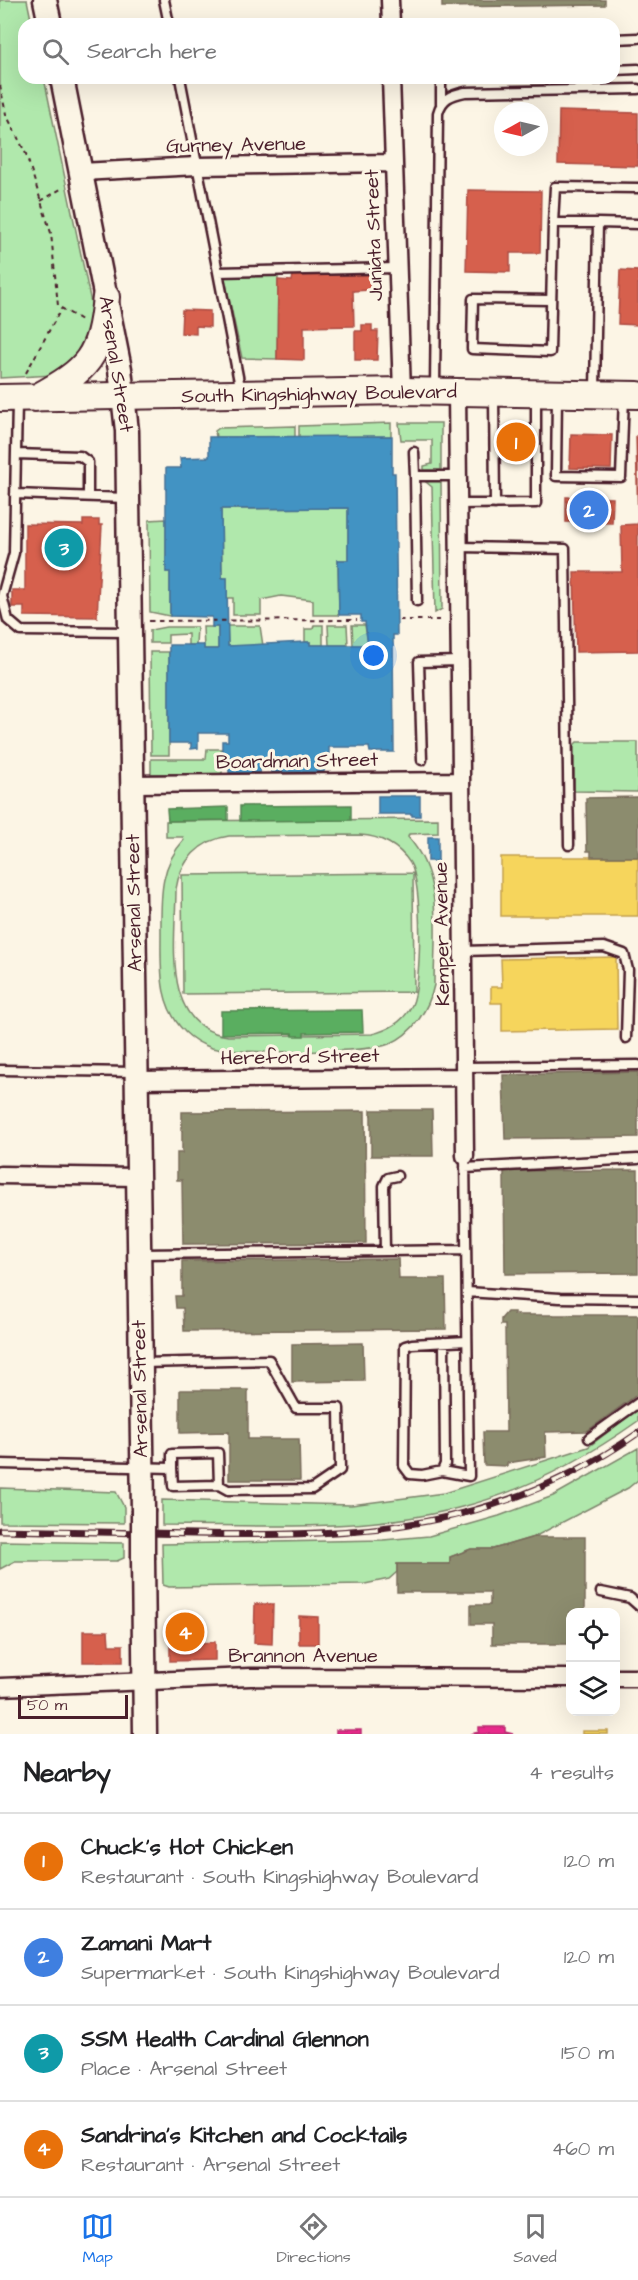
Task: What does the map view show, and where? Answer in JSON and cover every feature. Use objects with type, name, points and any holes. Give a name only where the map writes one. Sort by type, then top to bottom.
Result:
[{"type":"main road","points":[[45,0],[49,18]]},
{"type":"main road","name":"Arsenal Street","points":[[63,84],[74,179],[106,297],[124,398],[139,626],[133,784],[145,1734]]},
{"type":"main road","points":[[17,398],[70,378],[89,360],[101,336],[106,297]]},
{"type":"main road","name":"South Kingshighway Boulevard","points":[[17,398],[124,398],[402,391],[631,395]]},
{"type":"street","points":[[390,0],[391,18]]},
{"type":"street","name":"Juniata Street","points":[[391,84],[392,163],[402,391]]},
{"type":"street","name":"Gurney Avenue","points":[[74,179],[197,166],[392,163]]},
{"type":"street","name":"Kemper Avenue","points":[[446,392],[458,476],[465,1162]]},
{"type":"street","name":"Boardman Street","points":[[133,784],[461,780]]},
{"type":"street","name":"Hereford Street","points":[[136,1076],[464,1072]]},
{"type":"street","points":[[0,1174],[137,1177]]},
{"type":"street","name":"Brannon Avenue","points":[[0,1687],[144,1680],[324,1676],[566,1678]]},
{"type":"street","points":[[620,1678],[638,1678]]},
{"type":"lane","points":[[164,0],[168,18]]},
{"type":"lane","points":[[620,39],[638,38]]},
{"type":"lane","points":[[620,70],[638,69]]},
{"type":"lane","points":[[181,84],[242,395]]},
{"type":"lane","points":[[441,84],[441,104],[438,113],[446,392]]},
{"type":"lane","points":[[441,104],[450,95],[465,92],[638,89]]},
{"type":"lane","points":[[550,300],[473,299],[472,349],[550,352],[555,187],[638,188]]},
{"type":"lane","points":[[553,222],[638,224]]},
{"type":"lane","points":[[595,394],[598,224]]},
{"type":"lane","points":[[218,272],[397,268]]},
{"type":"lane","points":[[494,393],[495,504]]},
{"type":"lane","points":[[546,393],[556,476],[621,477],[631,395]]},
{"type":"lane","points":[[458,504],[536,503],[546,393]]},
{"type":"lane","points":[[17,398],[14,553],[2,596],[8,620],[21,632],[139,626]]},
{"type":"lane","points":[[414,452],[417,601]]},
{"type":"lane","points":[[16,454],[80,456],[88,462],[88,496]]},
{"type":"lane","points":[[414,476],[458,476]]},
{"type":"lane","points":[[15,494],[129,498]]},
{"type":"lane","points":[[459,547],[565,549],[569,845]]},
{"type":"lane","points":[[422,760],[419,662],[460,661]]},
{"type":"lane","points":[[463,951],[589,946],[620,951],[627,961],[628,970],[626,1038]]},
{"type":"lane","points":[[464,1072],[638,1065]]},
{"type":"lane","points":[[0,1070],[136,1076]]},
{"type":"lane","points":[[465,1162],[638,1159]]},
{"type":"lane","name":"Kemper Avenue","points":[[442,1471],[469,1476],[465,1162]]},
{"type":"lane","points":[[385,1251],[384,1186],[388,1178],[397,1176]]},
{"type":"lane","points":[[138,1254],[466,1250]]},
{"type":"lane","points":[[467,1292],[638,1299]]},
{"type":"lane","points":[[444,1342],[445,1464],[442,1471],[422,1475],[410,1474],[404,1466],[405,1346],[412,1344],[444,1342],[467,1341]]},
{"type":"lane","points":[[139,1363],[268,1360],[296,1408],[339,1408],[340,1470],[312,1489],[228,1490],[219,1485],[173,1486],[172,1454],[218,1453],[219,1485]]},
{"type":"lane","points":[[589,1438],[638,1403]]},
{"type":"lane","points":[[0,1464],[172,1468]]},
{"type":"lane","points":[[601,1592],[630,1599],[638,1605]]},
{"type":"path","points":[[0,85],[6,114],[26,154],[52,240],[55,294],[61,309],[84,322]]},
{"type":"path","points":[[41,201],[74,179]]},
{"type":"path","points":[[26,373],[61,309]]},
{"type":"path","points":[[399,620],[459,619]]},
{"type":"path","points":[[139,626],[357,620]]},
{"type":"green space","points":[[0,0],[27,0],[31,18],[18,18],[18,84],[45,84],[93,312],[88,351],[54,375],[0,378]]},
{"type":"green space","points":[[278,274],[277,359],[242,358],[224,275]]},
{"type":"green space","points":[[391,423],[391,436],[299,437],[299,426]]},
{"type":"green space","points":[[399,423],[441,423],[441,470],[424,470],[424,466],[432,464],[432,440],[401,440]]},
{"type":"green space","points":[[295,426],[295,437],[216,437],[215,431],[219,428]]},
{"type":"green space","points":[[441,480],[442,609],[435,613],[432,487],[426,482]]},
{"type":"green space","points":[[348,508],[348,560],[338,560],[339,615],[313,615],[313,600],[281,596],[261,600],[261,615],[233,615],[233,598],[227,598],[227,578],[222,578],[221,509]]},
{"type":"green space","points":[[166,519],[166,572],[170,572],[170,616],[150,612],[149,520]]},
{"type":"green space","points":[[314,625],[323,625],[323,645],[310,645],[310,642],[305,642],[305,629],[313,629]]},
{"type":"green space","points":[[328,625],[347,625],[348,645],[329,645]]},
{"type":"green space","points":[[352,625],[365,625],[368,645],[353,645]]},
{"type":"green space","points":[[227,626],[260,626],[263,646],[228,646]]},
{"type":"green space","points":[[166,627],[197,627],[196,645],[188,645],[188,634],[168,635],[168,643],[150,643],[150,630]]},
{"type":"green space","points":[[203,627],[218,627],[218,649],[204,649]]},
{"type":"green space","points":[[150,652],[169,652],[169,755],[151,755]]},
{"type":"green space","points":[[577,742],[638,742],[638,792],[574,791],[574,745]]},
{"type":"green space","points":[[207,749],[222,749],[222,774],[151,774],[151,759],[206,759]]},
{"type":"green space","points":[[438,819],[438,833],[409,834],[408,837],[427,870],[434,907],[434,985],[419,1020],[398,1040],[377,1047],[356,1049],[301,1052],[225,1050],[209,1047],[191,1037],[176,1021],[163,986],[161,921],[163,884],[170,861],[184,840],[183,837],[166,837],[166,821]],"holes":[[[229,836],[368,836],[395,847],[406,857],[414,874],[420,934],[418,977],[412,1005],[405,1016],[390,1027],[372,1034],[228,1036],[206,1029],[191,1016],[182,999],[176,978],[175,932],[178,879],[193,854],[209,842]]]},
{"type":"green space","points":[[413,873],[414,992],[183,994],[182,875]]},
{"type":"green space","points":[[638,1409],[638,1421],[596,1449],[529,1484],[458,1508],[422,1516],[348,1524],[162,1525],[162,1500],[351,1505],[444,1493],[588,1447]]},
{"type":"green space","points":[[638,1448],[638,1480],[628,1488],[534,1537],[493,1549],[471,1549],[450,1557],[450,1564],[397,1564],[397,1572],[389,1579],[365,1584],[169,1587],[163,1585],[162,1544],[383,1540],[429,1536],[499,1516],[553,1496]]},
{"type":"green space","points":[[0,1488],[116,1492],[124,1507],[124,1523],[0,1522]]},
{"type":"green space","points":[[0,1541],[124,1543],[124,1558],[117,1561],[15,1561],[0,1569]]},
{"type":"building: Homes","points":[[501,857],[638,857],[638,916],[501,916]]},
{"type":"building: Homes","points":[[616,957],[617,1029],[502,1031],[502,1003],[491,1003],[491,987],[502,987],[501,959]]},
{"type":"building: Homes","points":[[582,1731],[608,1731],[608,1734],[582,1734]]},
{"type":"building: Shops","points":[[559,111],[638,113],[638,166],[558,164]]},
{"type":"building: Shops","points":[[468,190],[541,191],[540,253],[510,253],[510,272],[466,271]]},
{"type":"building: Shops","points":[[620,270],[638,271],[638,325],[618,324]]},
{"type":"building: Shops","points":[[293,275],[370,275],[370,290],[353,291],[354,326],[304,327],[304,360],[277,359],[278,280],[292,281]]},
{"type":"building: Shops","points":[[182,310],[210,311],[210,327],[196,326],[196,334],[181,333]]},
{"type":"building: Shops","points":[[362,325],[372,325],[372,331],[378,331],[377,360],[355,360],[355,331],[362,331]]},
{"type":"building: Shops","points":[[501,430],[530,430],[530,454],[500,453]]},
{"type":"building: Shops","points":[[571,434],[612,435],[611,469],[570,468]]},
{"type":"building: Shops","points":[[636,436],[638,436],[638,524]]},
{"type":"building: Shops","points":[[566,497],[613,498],[612,523],[566,522]]},
{"type":"building: Shops","points":[[83,520],[99,520],[99,525],[102,525],[97,617],[24,616],[24,607],[12,607],[12,590],[25,590],[25,524],[83,525]]},
{"type":"building: Shops","points":[[638,524],[638,651],[576,652],[574,572],[622,572],[621,525]]},
{"type":"building: Shops","points":[[255,1604],[273,1604],[272,1644],[254,1643]]},
{"type":"building: Shops","points":[[299,1616],[318,1617],[318,1644],[299,1644]]},
{"type":"building: Shops","points":[[170,1622],[200,1622],[200,1643],[215,1642],[215,1660],[170,1661]]},
{"type":"building: Shops","points":[[83,1631],[108,1631],[109,1645],[123,1645],[123,1662],[83,1662]]},
{"type":"building: Schools","points":[[392,436],[392,473],[395,473],[397,635],[393,635],[394,752],[370,752],[369,747],[329,747],[329,754],[324,754],[324,772],[271,772],[271,761],[260,761],[260,773],[229,773],[229,757],[222,757],[222,741],[228,741],[228,733],[198,733],[198,748],[191,749],[191,743],[169,743],[169,645],[204,645],[204,649],[218,649],[218,627],[212,627],[212,617],[170,616],[170,572],[166,572],[166,468],[181,468],[180,458],[209,457],[209,437]],"holes":[[[348,508],[348,560],[338,560],[339,615],[361,615],[361,622],[365,622],[368,645],[310,645],[310,642],[305,642],[228,646],[227,578],[222,578],[221,509]]]},
{"type":"building: Schools","points":[[378,796],[420,796],[420,816],[378,814]]},
{"type":"building: Schools","points":[[428,837],[438,837],[438,861],[428,861]]},
{"type":"building: Health","points":[[479,1727],[505,1727],[505,1732],[513,1734],[471,1734],[479,1732]]},
{"type":"building: Health","points":[[336,1730],[361,1730],[361,1734],[336,1734]]},
{"type":"building: Public","points":[[351,805],[351,820],[240,821],[240,806]]},
{"type":"building: Public","points":[[228,807],[228,820],[168,821],[167,809]]},
{"type":"building: Public","points":[[362,1010],[363,1032],[304,1033],[304,1036],[293,1036],[292,1033],[221,1034],[221,1011]]},
{"type":"building: Industry","points":[[442,0],[605,0],[605,5],[442,7]]},
{"type":"building: Industry","points":[[638,797],[638,857],[591,857],[591,851],[587,851],[586,798]]},
{"type":"building: Industry","points":[[638,1072],[638,1137],[505,1139],[503,1075]]},
{"type":"building: Industry","points":[[371,1110],[432,1110],[433,1156],[371,1156]]},
{"type":"building: Industry","points":[[365,1111],[366,1243],[183,1244],[182,1180],[177,1180],[177,1153],[182,1153],[182,1112]]},
{"type":"building: Industry","points":[[638,1170],[638,1273],[505,1274],[504,1171]]},
{"type":"building: Industry","points":[[398,1259],[399,1279],[445,1279],[446,1329],[184,1331],[183,1308],[176,1308],[175,1296],[182,1296],[182,1261]]},
{"type":"building: Industry","points":[[507,1312],[514,1312],[514,1315],[638,1315],[638,1394],[587,1431],[545,1432],[546,1457],[507,1463],[507,1466],[484,1465],[483,1432],[506,1432],[505,1325],[501,1325],[501,1319]]},
{"type":"building: Industry","points":[[363,1343],[364,1381],[292,1382],[292,1344]]},
{"type":"building: Industry","points":[[180,1390],[248,1390],[248,1439],[299,1439],[300,1480],[229,1480],[229,1432],[180,1433]]},
{"type":"building: Industry","points":[[534,1537],[585,1537],[585,1608],[566,1608],[566,1644],[492,1644],[492,1624],[471,1624],[471,1605],[490,1605],[490,1592],[397,1592],[397,1564],[450,1564],[450,1557],[471,1549],[493,1549]]},
{"type":"railway","points":[[0,1530],[255,1535],[371,1529],[426,1521],[480,1509],[533,1491],[586,1466],[638,1433]]},
{"type":"place","name":"Chuck's Hot Chicken","points":[[516,442]]},
{"type":"place","name":"Zamani Mart","points":[[589,510]]},
{"type":"place","name":"SSM Health Cardinal Glennon","points":[[64,548]]},
{"type":"place","name":"Sandrina's Kitchen and Cocktails","points":[[185,1632]]}]
